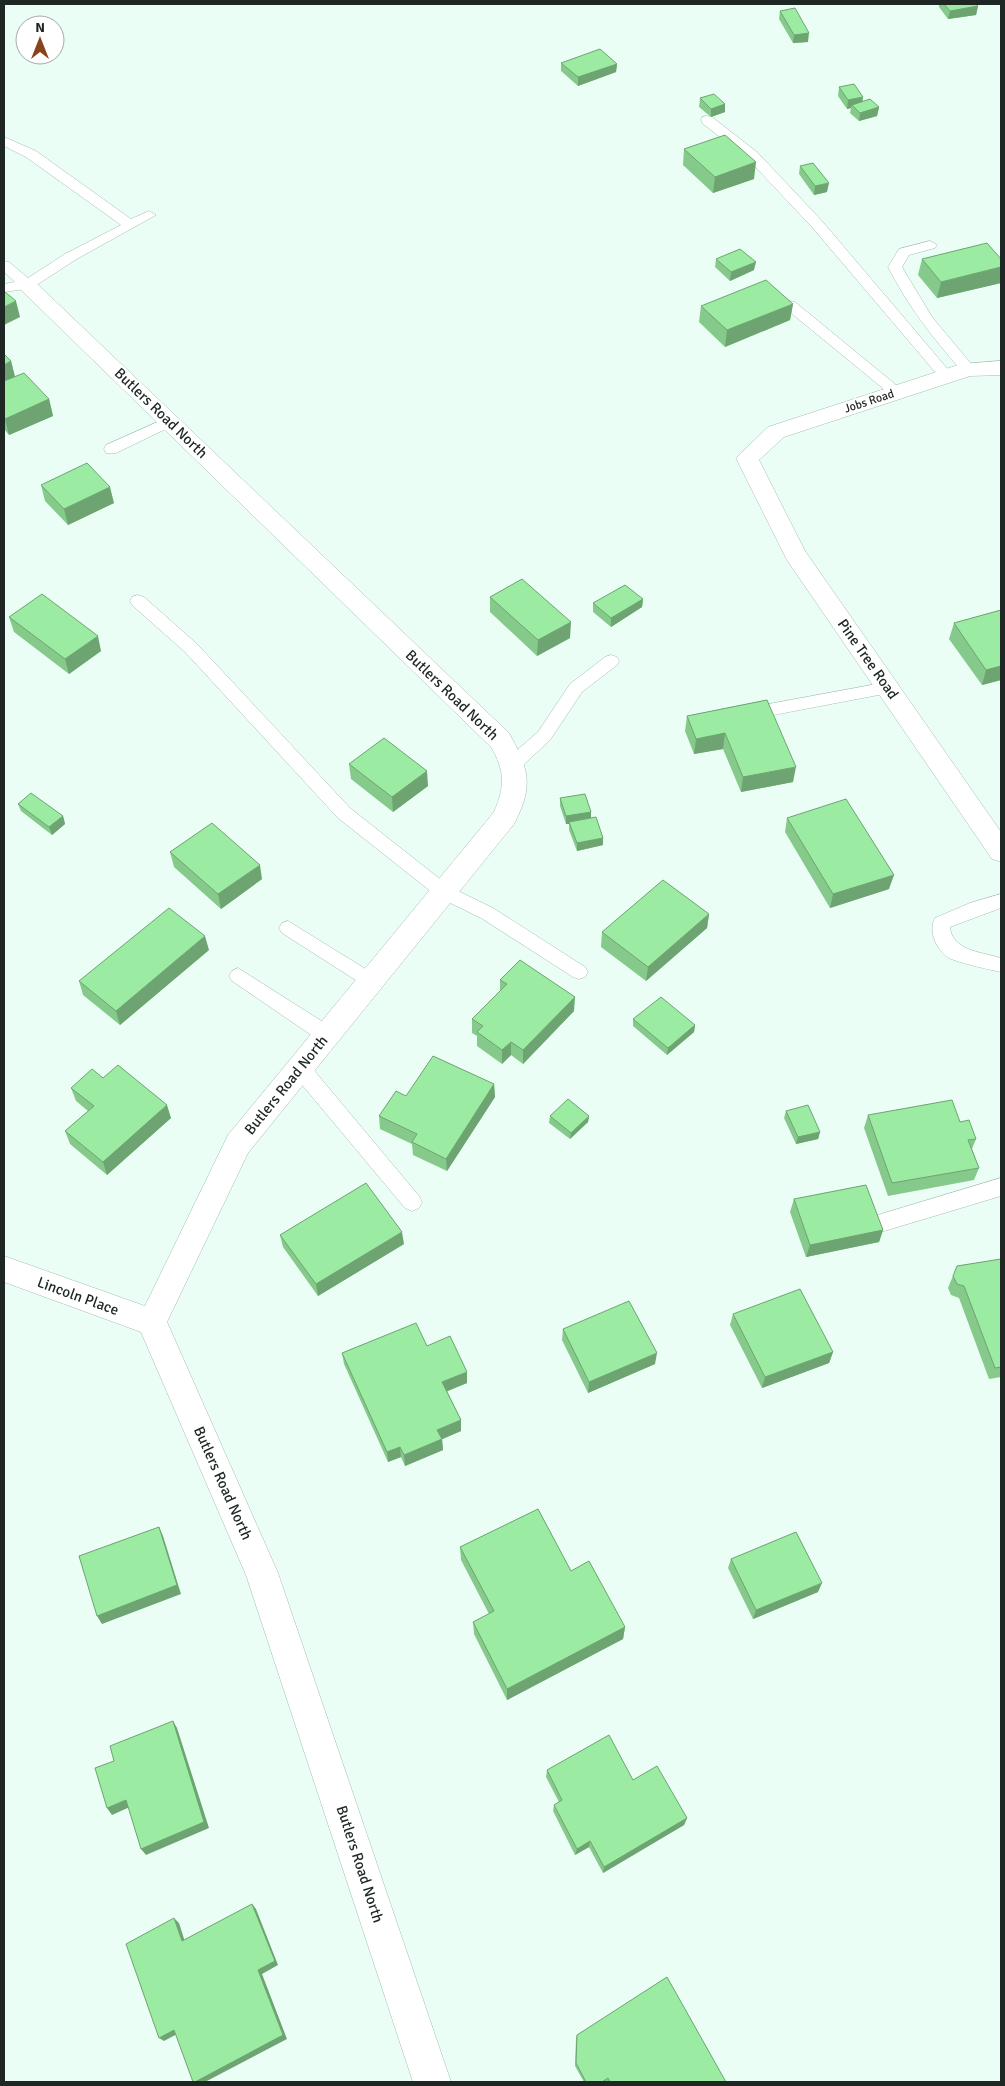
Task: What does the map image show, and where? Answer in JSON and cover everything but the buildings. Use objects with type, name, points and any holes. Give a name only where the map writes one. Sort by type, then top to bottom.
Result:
[{"type":"street","name":"Butlers Road North","points":[[16,287],[169,422],[500,740],[514,763],[516,790],[505,818],[238,1144],[152,1322],[262,1574],[432,2082]]},
{"type":"street","name":"Jobs Road","points":[[747,458],[776,432],[968,368],[1001,368]]},
{"type":"street","name":"Pine Tree Road","points":[[747,458],[796,554],[1001,852]]},
{"type":"street","name":"Lincoln Place","points":[[4,1269],[152,1322]]},
{"type":"lane","points":[[707,120],[753,156],[817,224],[946,376]]},
{"type":"lane","points":[[4,140],[31,154],[130,225]]},
{"type":"lane","points":[[4,265],[16,287],[149,215]]},
{"type":"lane","points":[[930,246],[904,252],[895,267],[905,289],[929,326],[968,368]]},
{"type":"lane","points":[[790,305],[896,392]]},
{"type":"lane","points":[[111,449],[169,422]]},
{"type":"lane","points":[[138,601],[190,648],[344,813],[444,892],[487,913],[578,972]]},
{"type":"lane","points":[[514,763],[544,736],[576,688],[611,661]]},
{"type":"lane","points":[[735,716],[888,688]]},
{"type":"lane","points":[[1001,901],[976,908],[941,923],[942,937],[954,952],[1001,965]]},
{"type":"lane","points":[[288,928],[371,981]]},
{"type":"lane","points":[[238,976],[327,1035]]},
{"type":"lane","points":[[300,1068],[412,1202]]},
{"type":"lane","points":[[881,1223],[1001,1187]]}]
